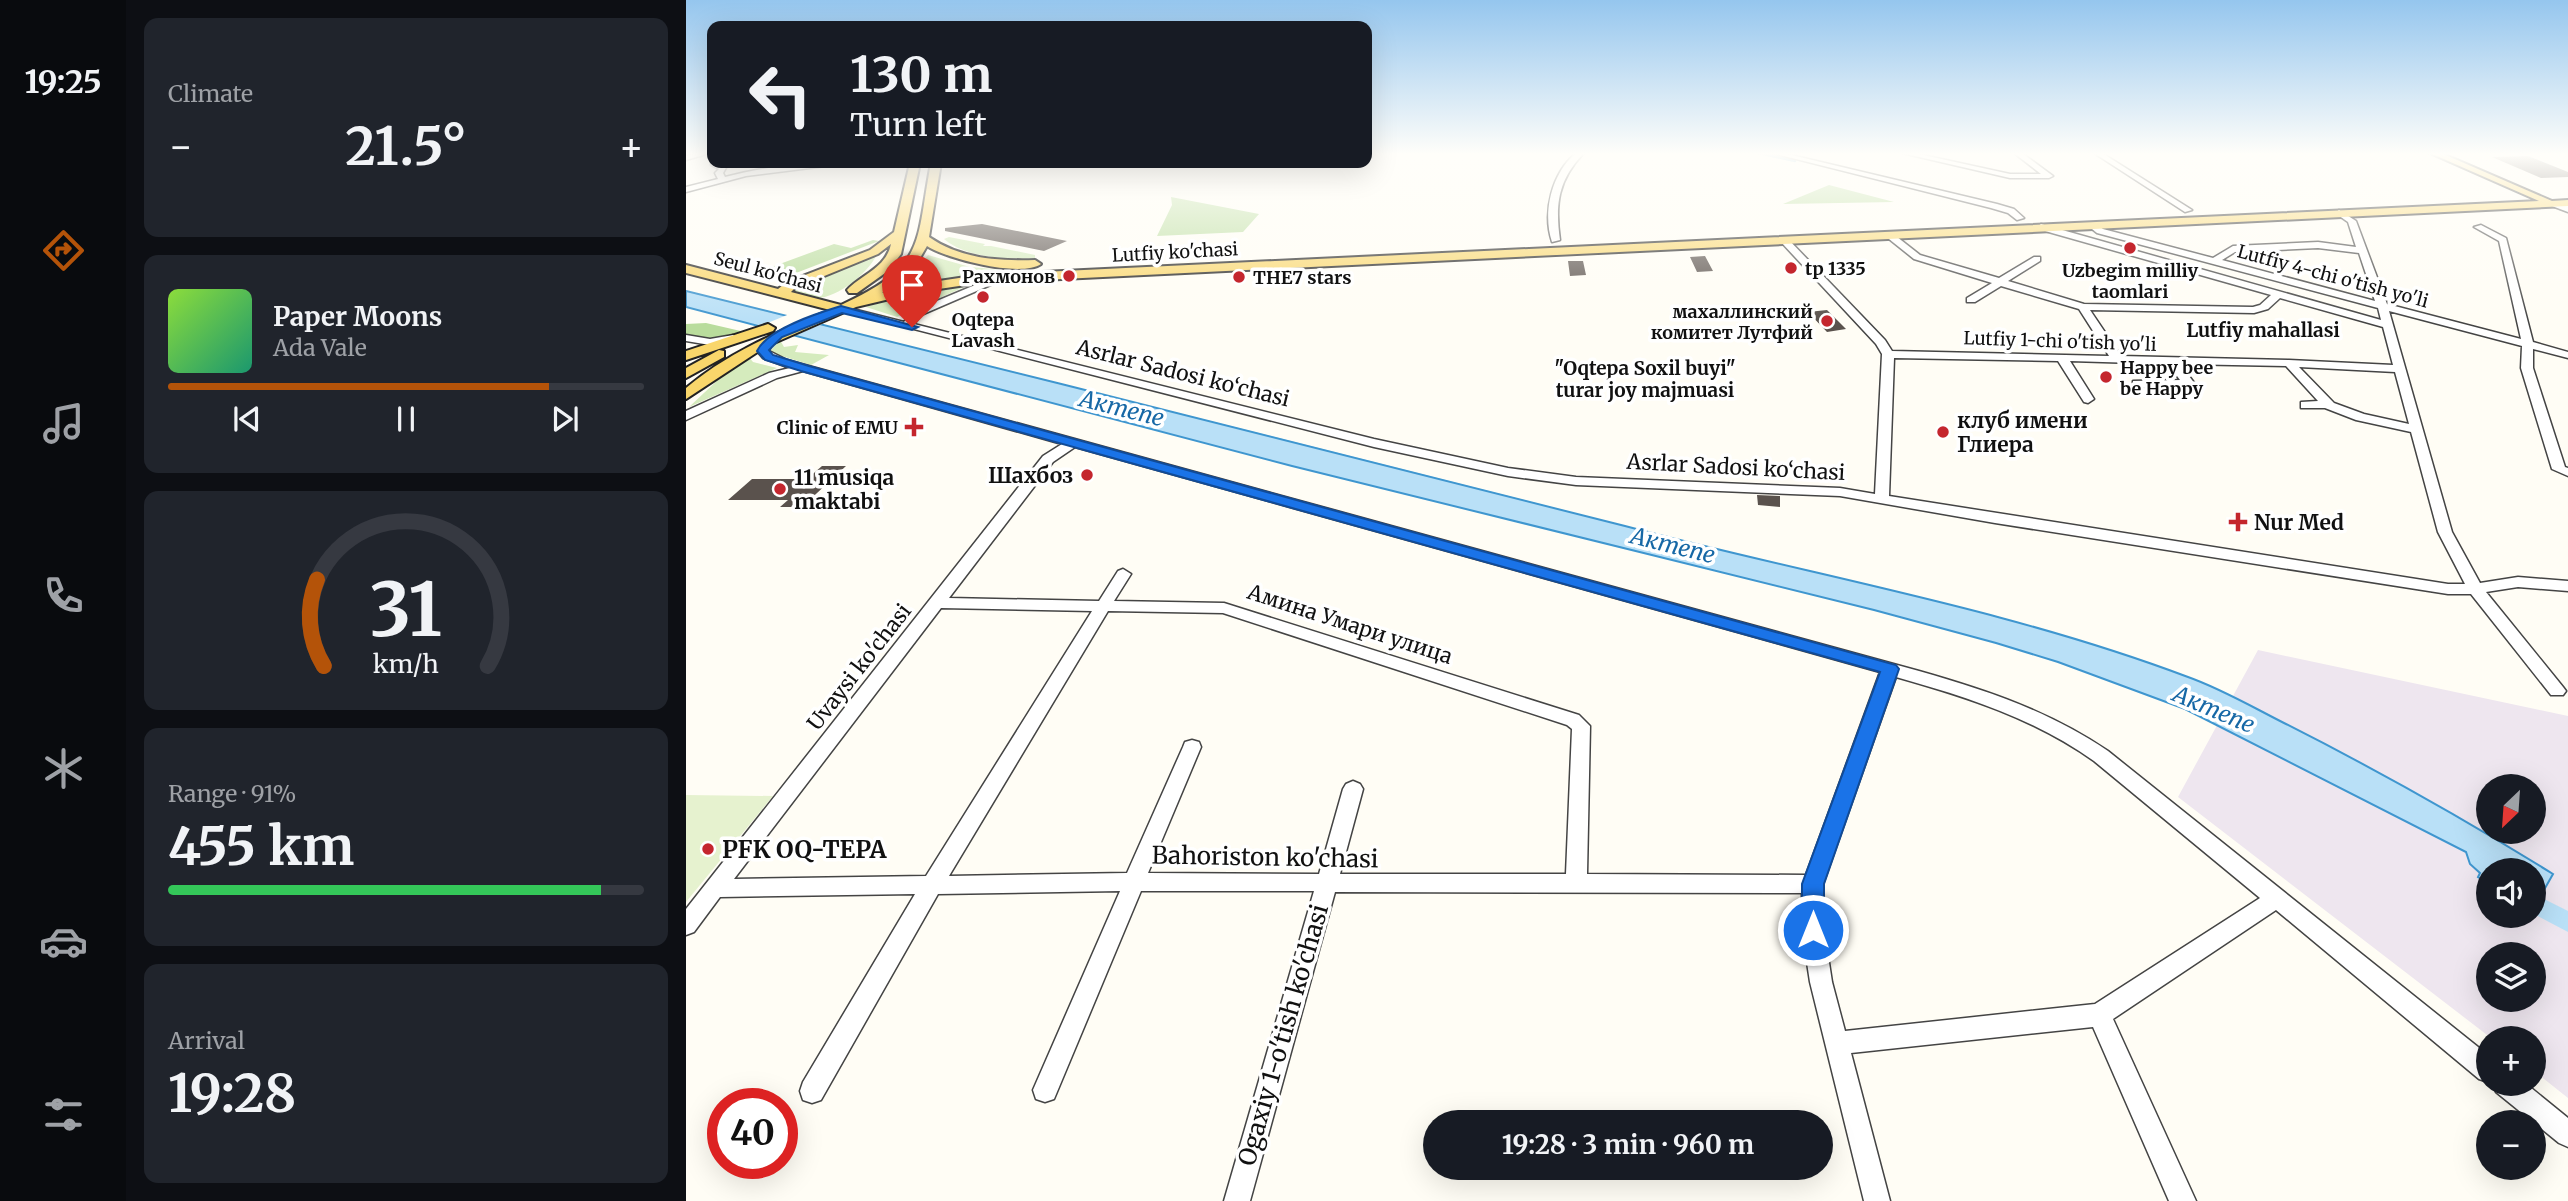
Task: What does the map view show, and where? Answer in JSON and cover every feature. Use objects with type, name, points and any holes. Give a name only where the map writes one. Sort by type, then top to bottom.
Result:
[{"type":"main road","points":[[686,396],[731,360],[821,312],[884,268],[895,254],[906,209]]},
{"type":"main road","points":[[686,356],[763,331],[803,314],[841,310],[855,304],[909,266],[919,251],[928,209]]},
{"type":"main road","name":"Lutfiy ko'chasi","points":[[855,304],[946,283],[999,278],[1549,244],[2210,209]]},
{"type":"main road","points":[[2266,209],[2274,211],[2273,216]]},
{"type":"main road","name":"Lutfiy ko'chasi","points":[[1549,244],[1784,240],[2407,209]]},
{"type":"main road","points":[[786,295],[785,289],[874,252],[901,232]]},
{"type":"main road","name":"Lutfiy ko'chasi","points":[[923,237],[952,254],[982,261],[1020,264],[1470,250]]},
{"type":"main road","points":[[686,262],[774,284],[800,281]]},
{"type":"main road","name":"Seul ko'chasi","points":[[686,269],[786,295],[821,312]]},
{"type":"main road","points":[[686,374],[763,331]]},
{"type":"street","points":[[1549,244],[1555,209]]},
{"type":"street","points":[[2005,209],[2020,218]]},
{"type":"street","points":[[2339,213],[2352,221],[2383,308],[2445,532],[2475,588],[2557,691]]},
{"type":"street","name":"Lutfiy 4-chi o'tish yo'li","points":[[2091,225],[2100,231],[2213,262],[2568,355]]},
{"type":"street","name":"Lutfiy 4-chi o'tish yo'li","points":[[2041,227],[2387,326]]},
{"type":"street","points":[[2479,227],[2503,240],[2528,345],[2527,368],[2559,469],[2568,472]]},
{"type":"street","points":[[1889,234],[1917,257],[2083,307],[2260,309],[2277,295]]},
{"type":"street","points":[[1784,240],[1881,342],[1888,354],[1882,498]]},
{"type":"street","points":[[2213,262],[2233,248],[2318,245],[2361,250]]},
{"type":"street","points":[[1971,300],[2037,260]]},
{"type":"street","points":[[912,327],[909,326],[909,320],[917,313],[999,278]]},
{"type":"street","points":[[2083,307],[2117,359]]},
{"type":"street","name":"Asrlar Sadosi ko‘chasi","points":[[841,310],[1374,443],[1508,472],[1576,481],[1826,491],[1882,498],[1995,519],[2435,588],[2475,588],[2518,582],[2568,586]]},
{"type":"street","points":[[686,338],[720,341],[763,331]]},
{"type":"street","points":[[779,335],[766,344],[763,351],[767,356],[805,369],[1890,669],[2014,706],[2060,727],[2125,774],[2476,1060]]},
{"type":"street","name":"Lutfiy 1-chi o'tish yo'li","points":[[1888,354],[2289,363],[2399,369]]},
{"type":"street","points":[[2062,358],[2088,399]]},
{"type":"street","points":[[2137,383],[2189,384],[2173,362]]},
{"type":"street","points":[[686,416],[785,369],[786,363]]},
{"type":"street","points":[[2289,363],[2327,404]]},
{"type":"street","points":[[773,375],[805,369]]},
{"type":"street","points":[[2305,405],[2327,404],[2360,417],[2418,430]]},
{"type":"street","name":"Uvaysi ko'chasi","points":[[686,925],[939,603],[1048,459],[1072,443]]},
{"type":"street","points":[[812,1091],[933,883],[1123,574]]},
{"type":"street","name":"Амина Умари улица","points":[[939,603],[1224,608],[1580,723],[1576,884]]},
{"type":"street","points":[[1877,1201],[1821,982],[1813,930],[1813,884],[1890,669]]},
{"type":"street","points":[[1045,1090],[1192,747]]},
{"type":"street","name":"Ogaxiy 1-o'tish ko'chasi","points":[[1237,1201],[1353,789]]},
{"type":"street","name":"Bahoriston ko'chasi","points":[[716,888],[1134,882],[1325,885],[1813,884]]},
{"type":"street","points":[[1837,1043],[2099,1015],[2277,898]]},
{"type":"street","points":[[2099,1015],[2183,1201]]},
{"type":"street","points":[[2521,1096],[2568,1134]]},
{"type":"shaded area","points":[[2258,650],[2568,716],[2568,1098],[2546,1081],[2546,1026],[2476,1026],[2178,797]]},
{"type":"green space","points":[[1170,209],[1233,209],[1259,214],[1243,232],[1157,236]]},
{"type":"green space","points":[[949,237],[1035,255],[1035,258],[1012,259],[975,254],[944,239]]},
{"type":"green space","points":[[873,240],[879,241],[783,278],[758,272],[834,244],[851,248]]},
{"type":"green space","points":[[928,255],[970,267],[1018,271],[943,280],[886,292],[914,272]]},
{"type":"green space","points":[[876,256],[859,277],[834,294],[815,298],[791,291]]},
{"type":"green space","points":[[973,283],[897,317],[866,307],[907,295]]},
{"type":"green space","points":[[706,323],[745,332],[714,340],[686,335],[686,324]]},
{"type":"green space","points":[[780,340],[784,347],[798,345],[795,352],[829,355],[811,365],[772,353],[771,350]]},
{"type":"green space","points":[[749,357],[753,362],[777,368],[689,407],[720,378]]},
{"type":"green space","name":"PFK OQ-TEPA","points":[[686,795],[773,796],[686,902]]},
{"type":"water","points":[[686,291],[2049,631],[2201,682],[2238,699],[2354,759],[2476,828],[2476,844],[2504,844],[2527,858],[2476,858],[2476,869],[2470,864],[2466,852],[2185,709],[2058,662],[1996,643],[1874,610],[1292,466],[686,307]]},
{"type":"water","points":[[2546,870],[2553,874],[2546,886]]},
{"type":"pier","points":[[792,313],[827,322],[791,337],[755,328]]},
{"type":"building","points":[[982,224],[1067,241],[1044,251],[945,231],[945,228]]},
{"type":"building","points":[[1705,256],[1713,271],[1697,272],[1690,257]]},
{"type":"building","points":[[1568,261],[1583,261],[1586,275],[1570,276]]},
{"type":"building","name":"махаллинский комитет Лутфий","points":[[1827,310],[1846,329],[1827,332],[1808,312]]},
{"type":"building","name":"11 musiqa maktabi","points":[[822,466],[846,466],[802,507],[780,507],[788,500],[728,500],[752,479],[807,479]]},
{"type":"building","points":[[1757,495],[1780,496],[1780,507],[1758,505]]},
{"type":"waterway","name":"Актепе","points":[[2546,910],[2568,922]]},
{"type":"place","name":"Uzbegim milliy taomlari","points":[[2130,248]]},
{"type":"place","name":"tp 1335","points":[[1791,268]]},
{"type":"place","name":"Рахмонов","points":[[1069,276]]},
{"type":"place","name":"THE7 stars","points":[[1239,277]]},
{"type":"place","name":"Oqtepa Lavash","points":[[983,297]]},
{"type":"place","name":"махаллинский комитет Лутфий","points":[[1827,321]]},
{"type":"place","name":"Happy bee be Happy","points":[[2106,377]]},
{"type":"place","name":"Clinic of EMU","points":[[914,427]]},
{"type":"place","name":"клуб имени Глиера","points":[[1943,432]]},
{"type":"place","name":"Шахбоз","points":[[1087,475]]},
{"type":"place","name":"11 musiqa maktabi","points":[[780,489]]},
{"type":"place","name":"Nur Med","points":[[2238,522]]},
{"type":"place","name":"PFK OQ-TEPA","points":[[708,849]]},
{"type":"district","name":"Lutfiy mahallasi","points":[[2263,330]]},
{"type":"district","name":"\"Oqtepa Soxil buyi\" turar joy majmuasi","points":[[1645,379]]},
{"type":"route","points":[[912,327],[841,310],[779,335],[766,344],[763,351],[769,357],[805,369],[1890,669],[1813,884],[1813,930]]}]
